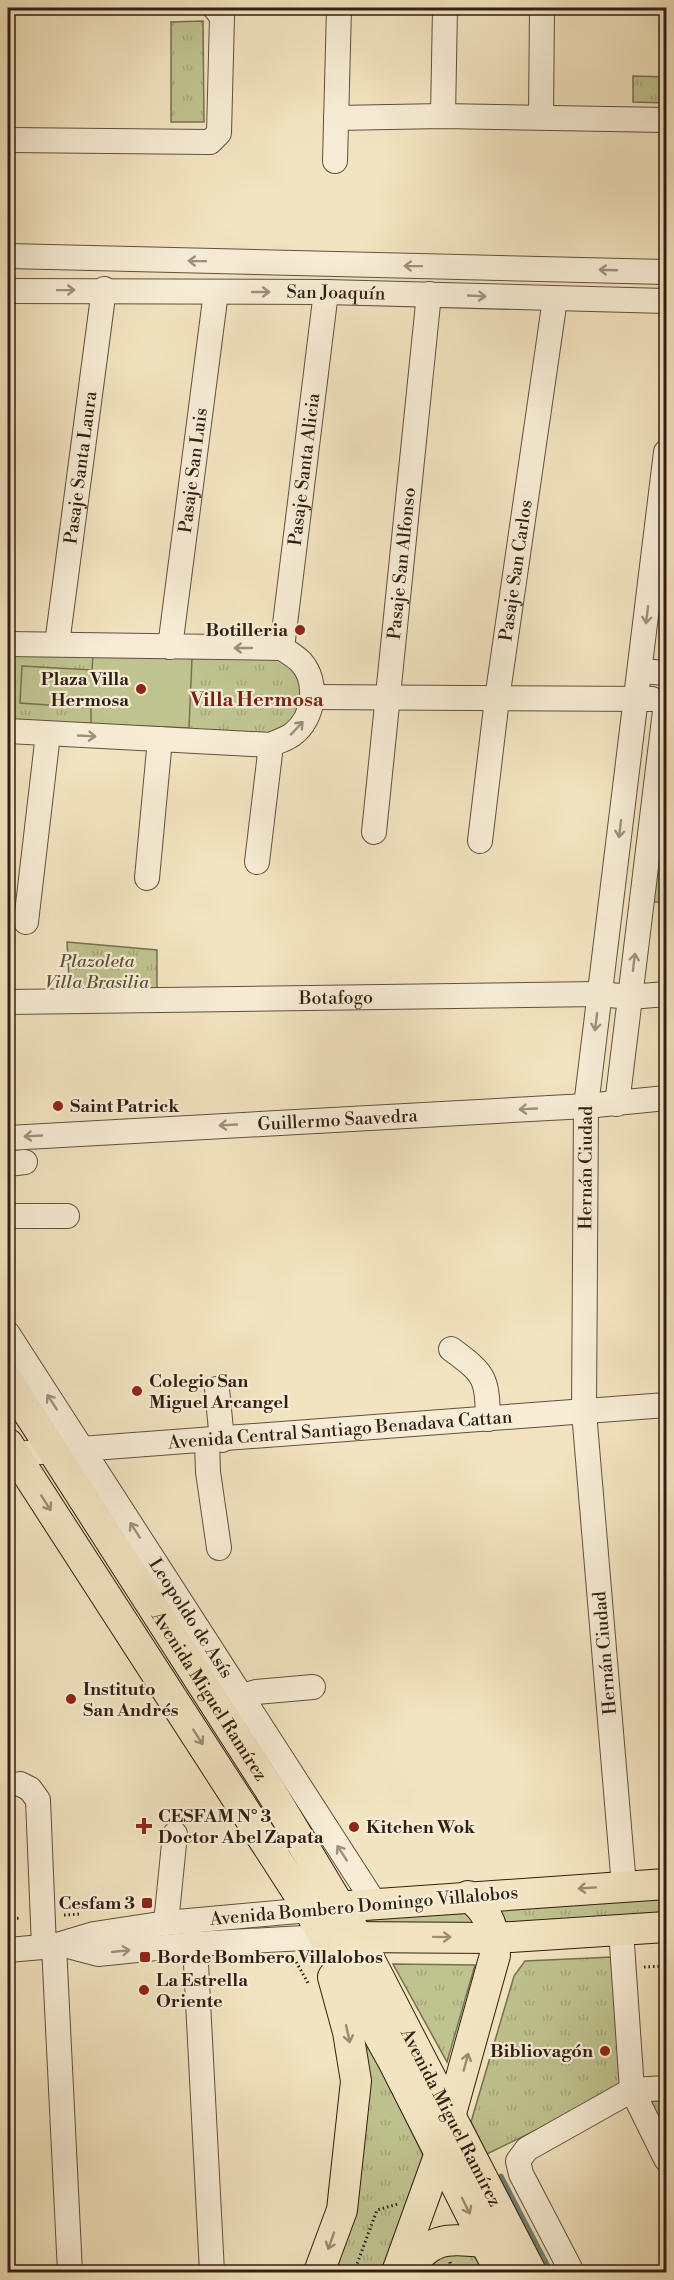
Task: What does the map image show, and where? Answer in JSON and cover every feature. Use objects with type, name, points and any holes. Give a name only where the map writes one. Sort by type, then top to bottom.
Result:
[{"type":"main road","name":"Avenida Miguel Ramírez","points":[[8,1381],[270,1790],[323,1907],[322,1937],[393,2061],[500,2272]]},
{"type":"main road","name":"Avenida Miguel Ramírez","points":[[11,1449],[323,1907],[358,1937],[531,2272]]},
{"type":"main road","name":"Avenida Bombero Domingo Villalobos","points":[[323,1907],[666,1884]]},
{"type":"main road","points":[[397,2272],[440,2153],[495,1955],[495,1938],[487,1915],[468,1896]]},
{"type":"main road","name":"Avenida Bombero Domingo Villalobos","points":[[322,1937],[495,1938],[666,1927]]},
{"type":"main road","points":[[319,2272],[342,2210],[356,2081],[348,2032],[322,1937]]},
{"type":"main road","points":[[405,2272],[425,2248],[450,2239],[484,2242]]},
{"type":"street","points":[[335,161],[339,8]]},
{"type":"street","points":[[443,116],[445,8]]},
{"type":"street","points":[[541,117],[542,8]]},
{"type":"street","points":[[8,140],[210,142],[219,133],[218,12]]},
{"type":"street","points":[[336,118],[443,116],[666,120]]},
{"type":"street","name":"San Joaquín","points":[[8,256],[666,272]]},
{"type":"street","name":"San Joaquín","points":[[8,291],[104,289],[326,292],[666,301]]},
{"type":"street","name":"Pasaje Santa Laura","points":[[57,644],[104,289]]},
{"type":"street","name":"Pasaje San Luis","points":[[170,647],[216,292]]},
{"type":"street","name":"Pasaje Santa Alicia","points":[[282,648],[326,292]]},
{"type":"street","name":"Pasaje San Alfonso","points":[[374,832],[429,294]]},
{"type":"street","name":"Pasaje San Carlos","points":[[480,841],[497,699],[555,299]]},
{"type":"street","name":"Hernán Ciudad","points":[[624,1886],[584,1412],[586,1106],[636,697],[660,556],[666,452]]},
{"type":"street","points":[[8,644],[282,648],[301,662],[311,680],[313,697],[307,717],[293,734],[271,745],[8,732]]},
{"type":"street","points":[[640,671],[666,673]]},
{"type":"street","points":[[313,697],[388,699],[636,697],[666,702]]},
{"type":"street","name":"Hernán Ciudad","points":[[617,1104],[630,997],[661,793],[666,702]]},
{"type":"street","points":[[26,922],[48,734]]},
{"type":"street","points":[[147,878],[160,739]]},
{"type":"street","points":[[257,862],[271,745]]},
{"type":"street","points":[[625,789],[661,793]]},
{"type":"street","name":"Botafogo","points":[[8,1002],[600,994],[630,997],[666,994]]},
{"type":"street","name":"Guillermo Saavedra","points":[[8,1138],[586,1106],[666,1098]]},
{"type":"street","points":[[8,1216],[67,1216]]},
{"type":"street","name":"Leopoldo de Asís","points":[[8,1334],[374,1902]]},
{"type":"street","points":[[451,1349],[475,1366],[483,1376],[488,1394],[488,1419]]},
{"type":"street","points":[[217,1389],[214,1440],[208,1472],[219,1548]]},
{"type":"street","name":"Avenida Central Santiago Benadava Cattan","points":[[11,1449],[84,1451],[666,1405]]},
{"type":"street","points":[[242,1696],[256,1692],[312,1687]]},
{"type":"street","points":[[20,1784],[30,1789],[38,1800],[54,1946],[70,2272]]},
{"type":"street","points":[[166,1923],[175,1834]]},
{"type":"street","name":"Avenida Bombero Domingo Villalobos","points":[[8,1950],[54,1946],[94,1934],[166,1923],[323,1907]]},
{"type":"street","points":[[621,1930],[632,2090],[666,2159]]},
{"type":"street","name":"Avenida Bombero Domingo Villalobos","points":[[54,1946],[98,1954],[195,1944],[322,1937]]},
{"type":"street","points":[[195,1944],[212,2272]]},
{"type":"street","points":[[632,2090],[666,2088]]},
{"type":"street","name":"Avenida Miguel Ramírez","points":[[572,2272],[521,2174],[518,2161],[527,2149],[632,2090]]},
{"type":"path","points":[[291,1938],[294,1958],[312,1992]]},
{"type":"green space","points":[[203,21],[204,122],[171,122],[171,22]]},
{"type":"green space","points":[[633,76],[666,77],[666,103],[633,102]]},
{"type":"green space","name":"Plaza Villa Hermosa","points":[[8,644],[282,648],[311,680],[293,734],[8,731]]},
{"type":"green space","name":"Plaza Villa Hermosa","points":[[93,654],[192,658],[189,728],[91,724],[91,708],[20,703],[22,666],[92,670]]},
{"type":"green space","points":[[646,857],[666,858],[666,902],[640,902]]},
{"type":"green space","name":"Plazoleta Villa Brasilia","points":[[67,942],[157,950],[157,997],[70,998]]},
{"type":"green space","points":[[666,1892],[666,1917],[363,1928],[354,1914]]},
{"type":"green space","points":[[612,1957],[622,2088],[487,2154],[471,2122],[514,1976],[525,1961]]},
{"type":"green space","points":[[393,1964],[475,1965],[447,2062]]},
{"type":"green space","points":[[363,2033],[427,2163],[388,2272],[333,2272]]},
{"type":"green space","points":[[666,2100],[666,2133],[648,2101]]},
{"type":"green space","points":[[474,2254],[490,2272],[419,2272],[432,2256]]},
{"type":"waterway","points":[[501,2176],[551,2272]]},
{"type":"place","name":"Botilleria","points":[[300,630]]},
{"type":"place","name":"Plaza Villa Hermosa","points":[[141,689]]},
{"type":"place","name":"Saint Patrick","points":[[58,1106]]},
{"type":"place","name":"Colegio San Miguel Arcangel","points":[[137,1391]]},
{"type":"place","name":"Instituto San Andrés","points":[[71,1699]]},
{"type":"place","name":"CESFAM N° 3 Doctor Abel Zapata","points":[[144,1826]]},
{"type":"place","name":"Kitchen Wok","points":[[354,1827]]},
{"type":"place","name":"Cesfam 3","points":[[147,1903]]},
{"type":"place","name":"Borde Bombero Villalobos","points":[[145,1957]]},
{"type":"place","name":"La Estrella Oriente","points":[[144,1990]]},
{"type":"place","name":"Bibliovagón","points":[[605,2051]]},
{"type":"district","name":"Villa Hermosa","points":[[257,700]]}]
